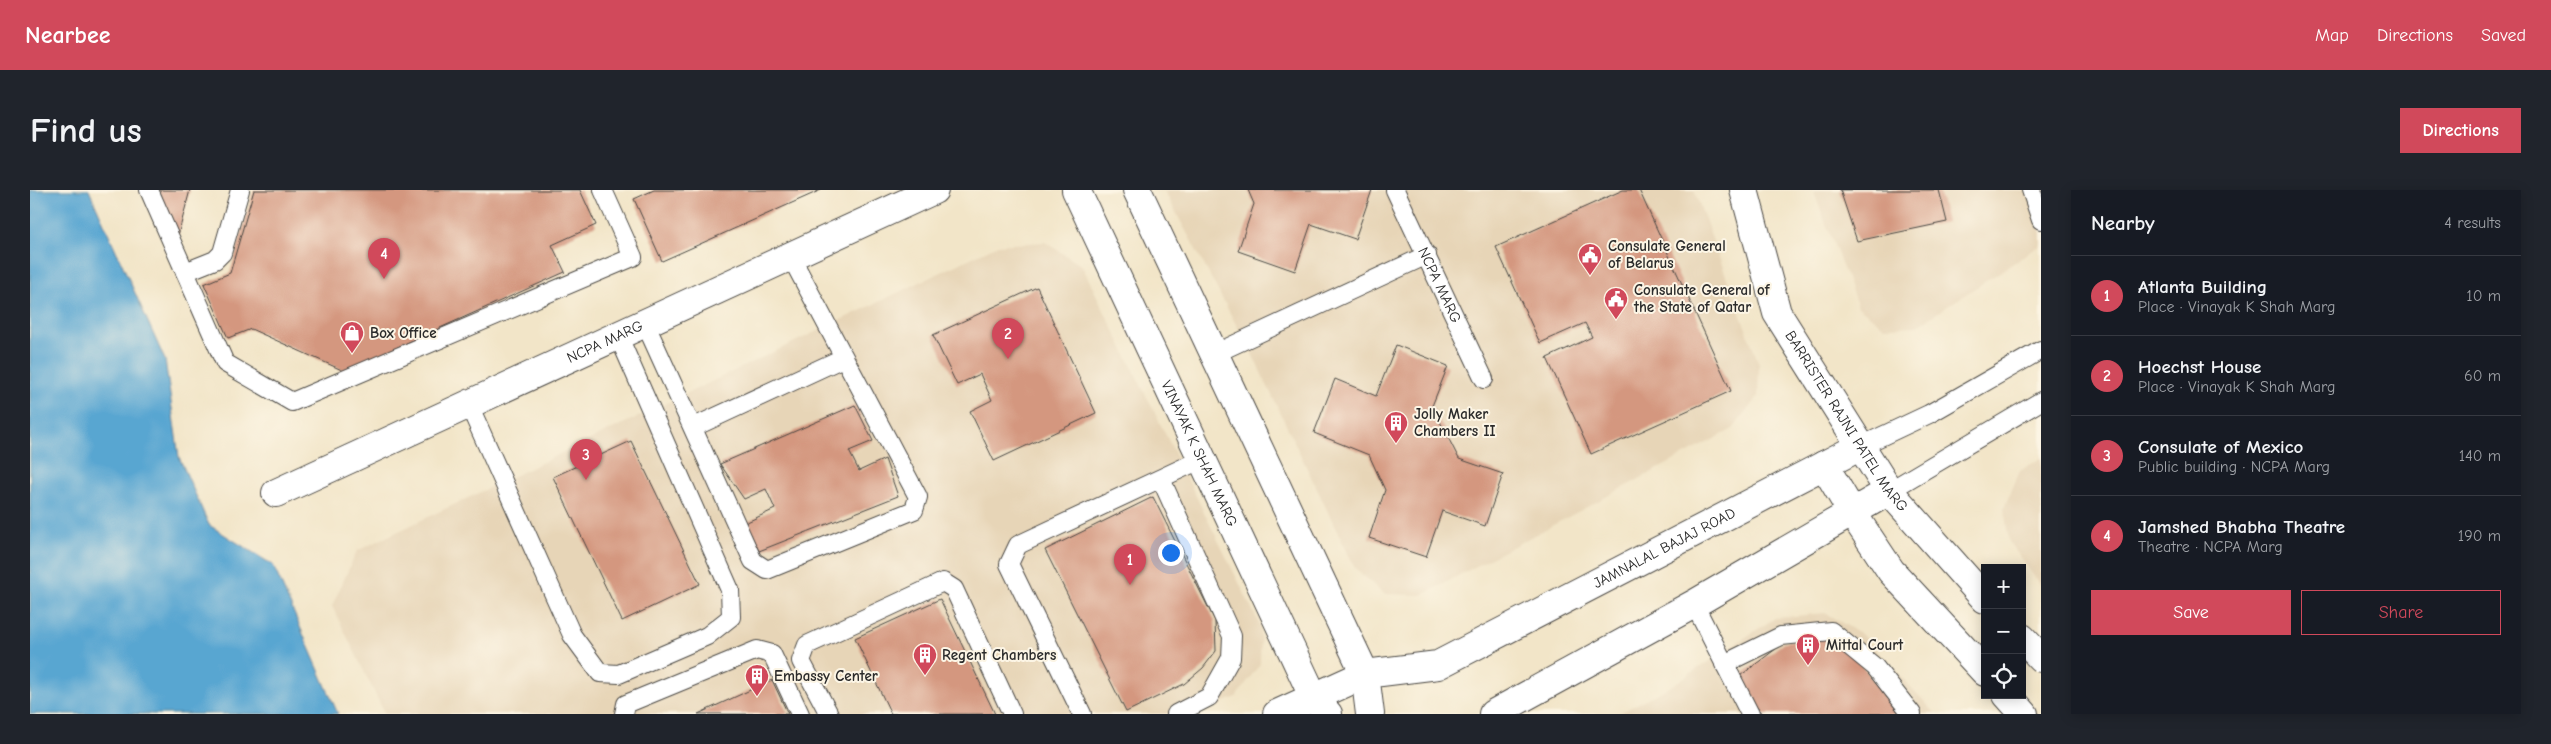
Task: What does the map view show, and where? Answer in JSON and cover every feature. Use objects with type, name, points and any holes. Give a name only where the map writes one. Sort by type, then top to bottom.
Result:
[{"type":"street","name":"NCPA MARG","points":[[276,494],[934,190]]},
{"type":"street","name":"VINAYAK K SHAH MARG","points":[[1076,190],[1202,459],[1321,706]]},
{"type":"street","points":[[1137,190],[1365,674],[1370,714]]},
{"type":"street","name":"BARRISTER RAJNI PATEL MARG","points":[[1744,190],[1777,313],[1889,492],[1981,595]]},
{"type":"street","name":"JAMNALAL BAJAJ ROAD","points":[[1277,714],[1321,706],[1365,674],[1438,665],[1861,446]]},
{"type":"street","points":[[1824,464],[1853,514],[1892,570],[1981,668]]},
{"type":"street","points":[[1493,714],[1694,604],[1889,492]]},
{"type":"street","points":[[2026,642],[2041,658]]},
{"type":"street","points":[[2011,699],[2024,714]]},
{"type":"lane","points":[[148,190],[225,363],[292,402],[633,257],[603,190]]},
{"type":"lane","points":[[185,272],[216,260],[222,253],[240,190]]},
{"type":"lane","name":"NCPA MARG","points":[[1395,190],[1427,254],[1484,379]]},
{"type":"lane","points":[[2031,190],[2041,220]]},
{"type":"lane","points":[[1214,354],[1427,254]]},
{"type":"lane","points":[[645,323],[754,561],[767,570],[914,510],[918,497],[790,257]]},
{"type":"lane","points":[[469,405],[572,635],[600,674],[619,674],[707,636],[731,617],[730,590],[618,336]]},
{"type":"lane","name":"JAMNALAL BAJAJ ROAD","points":[[1861,446],[1928,414],[2041,350]]},
{"type":"lane","points":[[694,428],[843,358]]},
{"type":"lane","points":[[1889,492],[2041,401]]},
{"type":"lane","points":[[1082,714],[1009,564],[1018,545],[1202,459]]},
{"type":"lane","points":[[1161,479],[1232,636],[1231,658],[1208,697],[1176,714]]},
{"type":"lane","points":[[834,709],[813,685],[801,661],[807,645],[943,582],[954,589],[1012,714]]},
{"type":"lane","points":[[1694,604],[1750,714]]},
{"type":"lane","points":[[1724,664],[1781,636],[1831,631],[1875,667],[1912,714]]},
{"type":"lane","points":[[624,714],[626,704],[756,650],[772,654],[800,714]]},
{"type":"shaded area","points":[[1164,190],[1694,190],[1759,364],[1758,396],[1733,429],[1422,595],[1384,594],[1355,568],[1253,356]]},
{"type":"shaded area","points":[[1813,190],[2041,190],[2041,245],[1917,326],[1885,327],[1858,307]]},
{"type":"shaded area","points":[[1045,242],[1082,266],[1261,627],[1260,664],[1236,697],[1199,714],[385,714],[332,606],[357,551],[998,245]]},
{"type":"shaded area","points":[[2041,458],[2041,586],[2009,542],[2004,508],[2020,471]]},
{"type":"shaded area","name":"Mittal Court","points":[[1825,613],[1861,634],[1936,714],[1618,714],[1671,686],[1775,618]]},
{"type":"water","points":[[30,190],[89,190],[165,360],[179,457],[209,525],[273,565],[338,714],[30,714]]},
{"type":"building","points":[[150,190],[190,190],[176,243]]},
{"type":"building","points":[[254,190],[580,190],[596,225],[552,245],[565,272],[344,371],[251,329],[228,338],[204,284],[230,273]]},
{"type":"building","points":[[654,190],[821,190],[662,261],[634,199]]},
{"type":"building","points":[[1248,190],[1372,190],[1355,239],[1311,224],[1295,271],[1238,251],[1254,204]]},
{"type":"building","points":[[1623,190],[1639,190],[1731,391],[1591,454],[1547,358],[1592,337],[1585,323],[1540,343],[1496,247]]},
{"type":"building","points":[[1840,190],[1939,190],[1947,222],[1857,241]]},
{"type":"building","points":[[1037,287],[1096,413],[994,461],[970,411],[992,400],[980,374],[957,385],[933,335]]},
{"type":"building","name":"Jolly Maker Chambers II","points":[[1396,345],[1448,366],[1432,406],[1459,459],[1503,474],[1485,526],[1442,511],[1426,557],[1369,538],[1385,490],[1369,455],[1314,433],[1335,379],[1376,396]]},
{"type":"building","points":[[855,405],[873,441],[849,451],[859,471],[885,459],[898,496],[759,551],[745,523],[775,509],[766,489],[744,499],[720,464]]},
{"type":"building","points":[[631,441],[700,584],[622,621],[553,477]]},
{"type":"building","points":[[1153,497],[1215,621],[1216,651],[1203,668],[1184,684],[1126,712],[1045,550]]},
{"type":"building","name":"Regent Chambers","points":[[940,599],[995,714],[891,714],[855,638]]},
{"type":"building","name":"Mittal Court","points":[[1821,636],[1852,653],[1900,714],[1762,714],[1736,679],[1785,642]]},
{"type":"building","name":"Embassy Center","points":[[772,680],[788,714],[698,714]]},
{"type":"place","name":"Consulate General of Belarus","points":[[1590,276]]},
{"type":"place","name":"Jamshed Bhabha Theatre","points":[[384,279]]},
{"type":"place","name":"Consulate General of the State of Qatar","points":[[1616,320]]},
{"type":"place","name":"Box Office","points":[[352,354]]},
{"type":"place","name":"Hoechst House","points":[[1008,359]]},
{"type":"place","name":"Jolly Maker Chambers II","points":[[1396,444]]},
{"type":"place","name":"Consulate of Mexico","points":[[586,480]]},
{"type":"place","name":"Atlanta Building","points":[[1130,585]]},
{"type":"place","name":"Mittal Court","points":[[1808,666]]},
{"type":"place","name":"Regent Chambers","points":[[925,676]]},
{"type":"place","name":"Embassy Center","points":[[757,697]]}]
